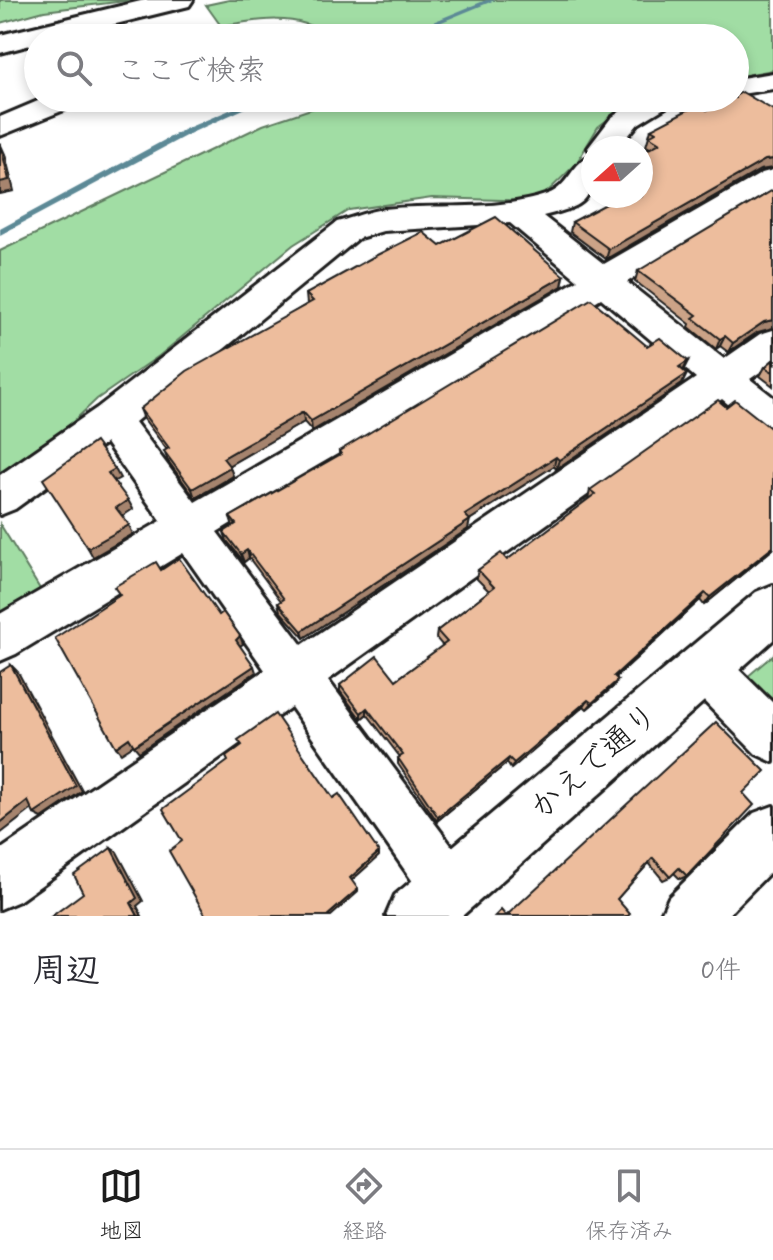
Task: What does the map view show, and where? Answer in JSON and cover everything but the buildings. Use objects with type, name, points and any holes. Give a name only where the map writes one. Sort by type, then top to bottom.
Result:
[{"type":"street","points":[[91,24],[179,0]]},
{"type":"street","points":[[0,44],[24,40]]},
{"type":"street","points":[[749,85],[773,81]]},
{"type":"street","points":[[0,127],[36,112]]},
{"type":"street","points":[[611,136],[633,112]]},
{"type":"street","points":[[0,639],[773,180]]},
{"type":"street","points":[[0,497],[111,419],[348,230],[381,220],[517,212],[562,201],[581,182]]},
{"type":"street","points":[[517,212],[773,419]]},
{"type":"street","points":[[0,882],[773,344]]},
{"type":"street","points":[[111,419],[297,676],[433,902]]},
{"type":"street","name":"かえで通り","points":[[433,902],[773,608]]},
{"type":"street","points":[[705,669],[773,737]]},
{"type":"street","points":[[688,916],[773,832]]},
{"type":"green space","points":[[0,0],[133,0],[44,11],[0,23]]},
{"type":"green space","points":[[229,0],[773,0],[773,70],[749,74],[749,24],[306,24],[290,20],[262,20],[220,24],[206,5]]},
{"type":"green space","points":[[302,112],[618,112],[598,127],[593,136],[581,136],[581,156],[576,164],[538,201],[432,198],[349,210],[293,245],[159,356],[97,399],[35,458],[0,472],[0,251],[263,125]]},
{"type":"green space","points":[[0,524],[48,602],[0,630]]},
{"type":"green space","points":[[773,655],[773,716],[740,683]]},
{"type":"waterway","points":[[432,24],[492,0]]},
{"type":"waterway","points":[[0,232],[188,131],[232,112]]}]
